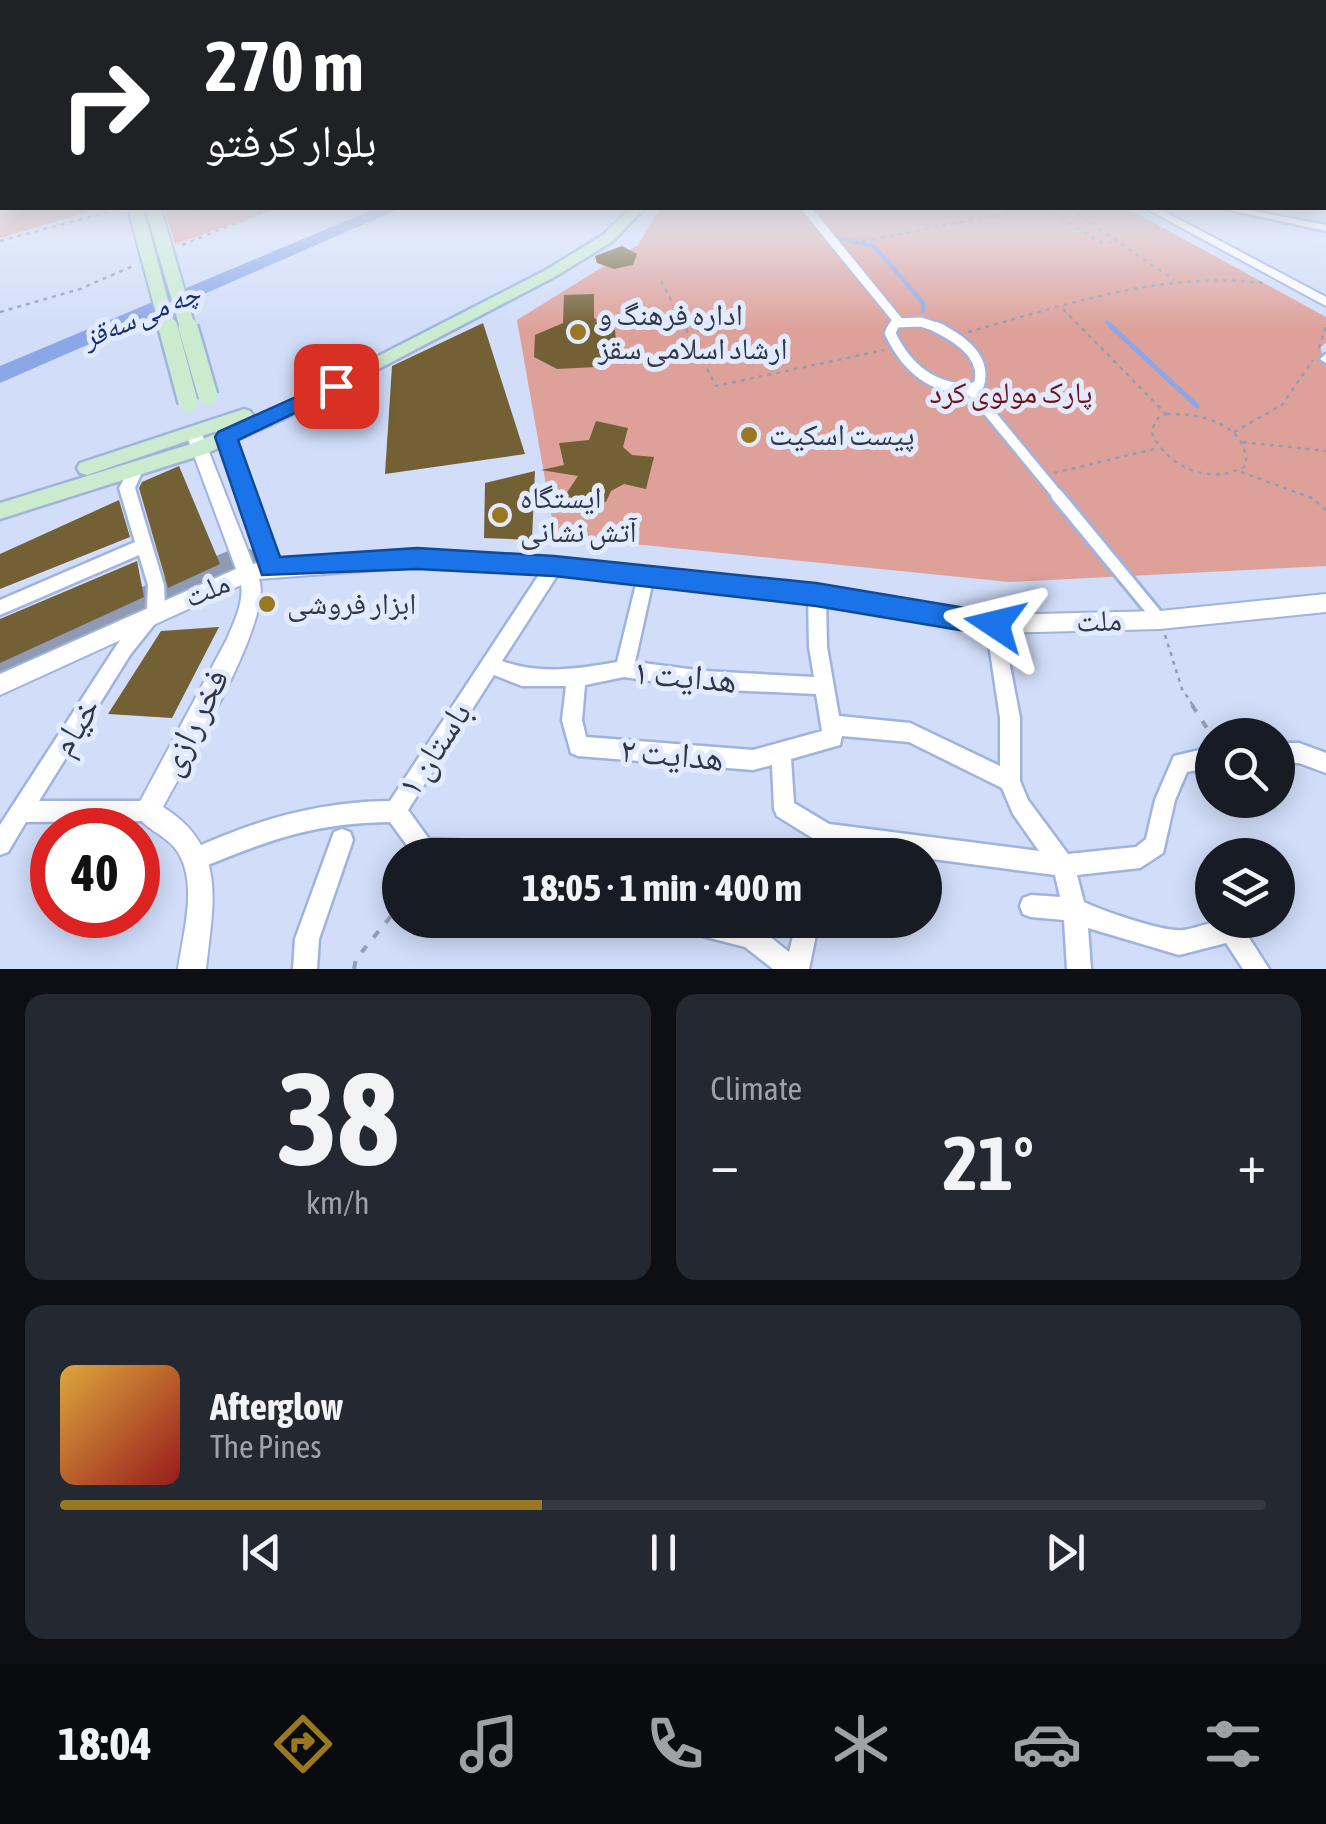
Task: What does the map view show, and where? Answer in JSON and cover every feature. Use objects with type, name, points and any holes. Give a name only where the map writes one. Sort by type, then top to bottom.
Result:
[{"type":"main road","points":[[145,239],[196,442]]},
{"type":"main road","points":[[149,239],[223,430]]},
{"type":"main road","points":[[223,430],[461,308],[584,239]]},
{"type":"main road","points":[[0,512],[136,470],[408,350],[552,273],[606,239]]},
{"type":"main road","points":[[0,499],[196,442]]},
{"type":"street","points":[[832,239],[899,322],[928,324],[952,336],[981,367],[982,380],[970,388],[948,388],[928,380],[896,348],[890,333],[899,322]]},
{"type":"street","points":[[1208,239],[1326,302]]},
{"type":"street","points":[[970,388],[1160,620]]},
{"type":"street","points":[[223,430],[271,568]]},
{"type":"street","name":"فخر رازی","points":[[149,808],[251,606],[253,590],[243,575],[196,442]]},
{"type":"street","points":[[136,470],[127,488],[156,585],[156,611]]},
{"type":"street","points":[[0,608],[142,546]]},
{"type":"street","name":"ملت","points":[[0,685],[156,611],[243,575],[271,568],[417,558],[554,566],[816,594],[995,624],[1160,620],[1326,602]]},
{"type":"street","name":"باستان ۱","points":[[198,858],[263,828],[335,810],[395,810],[554,566]]},
{"type":"street","points":[[624,668],[646,576]]},
{"type":"street","points":[[816,594],[832,731],[910,732],[1010,781]]},
{"type":"street","name":"خیام","points":[[0,844],[124,648],[156,611]]},
{"type":"street","points":[[995,624],[1010,718],[1010,781],[1020,807],[1063,865],[1075,909],[1078,969]]},
{"type":"street","name":"هدایت ۱","points":[[490,666],[522,678],[576,678],[624,668],[704,680],[824,686]]},
{"type":"street","name":"هدایت ۲","points":[[576,678],[572,720],[578,746],[753,760],[782,753],[832,731]]},
{"type":"street","points":[[782,753],[784,810],[816,838]]},
{"type":"street","points":[[1295,754],[1326,762]]},
{"type":"street","points":[[942,854],[1063,865],[1140,857],[1155,845],[1165,800],[1181,763],[1195,760]]},
{"type":"street","points":[[395,810],[415,838]]},
{"type":"street","points":[[22,812],[30,812]]},
{"type":"street","name":"فخر رازی","points":[[160,818],[177,826],[198,858]]},
{"type":"street","points":[[306,969],[308,939],[342,840]]},
{"type":"street","points":[[192,969],[198,858]]},
{"type":"street","points":[[1030,906],[1075,909],[1098,921],[1179,943],[1231,930],[1257,969]]},
{"type":"street","points":[[751,938],[794,969],[803,938]]},
{"type":"path","points":[[838,246],[873,239]]},
{"type":"path","points":[[1095,239],[1118,242]]},
{"type":"path","points":[[1114,239],[1176,280]]},
{"type":"path","points":[[952,336],[1176,280],[1231,277],[1276,285]]},
{"type":"path","points":[[661,281],[716,386],[896,348]]},
{"type":"path","points":[[1062,308],[1167,414]]},
{"type":"path","points":[[1232,432],[1282,410],[1300,389],[1326,326]]},
{"type":"path","points":[[1239,471],[1248,459],[1242,442],[1232,432],[1206,418],[1167,414],[1158,418],[1152,431],[1160,448],[1198,472],[1239,471],[1312,498],[1326,510]]},
{"type":"path","points":[[1242,442],[1326,450]]},
{"type":"path","points":[[1042,475],[1160,448]]},
{"type":"path","points":[[1160,620],[1182,689],[1201,718]]},
{"type":"path","points":[[354,969],[356,959],[382,928]]},
{"type":"green space","name":"پارک مولوی کرد","points":[[641,239],[1184,239],[1326,317],[1326,343],[1320,347],[1326,363],[1326,566],[1009,582],[555,536],[517,320]]},
{"type":"building","points":[[622,246],[637,254],[633,265],[614,269],[597,263],[595,256]]},
{"type":"building","name":"اداره فرهنگ و ارشاد اسلامی سقز","points":[[594,294],[594,318],[615,330],[617,355],[596,367],[557,369],[534,357],[535,335],[563,323],[564,295]]},
{"type":"building","points":[[483,323],[525,454],[385,474],[392,366]]},
{"type":"building","points":[[596,421],[628,428],[623,447],[632,455],[654,457],[646,489],[624,484],[611,491],[606,502],[562,500],[578,476],[541,470],[564,465],[559,443],[589,440]]},
{"type":"building","points":[[179,466],[220,564],[168,588],[139,488],[142,482]]},
{"type":"building","points":[[535,471],[532,540],[484,538],[485,483]]},
{"type":"building","points":[[119,500],[130,537],[0,589],[0,554]]},
{"type":"building","points":[[137,561],[144,597],[0,663],[0,619]]},
{"type":"building","points":[[219,627],[172,718],[108,714],[161,631]]},
{"type":"waterway","name":"چە می سەقز","points":[[0,375],[319,239]]},
{"type":"waterway","points":[[843,239],[874,246],[923,303],[923,311]]},
{"type":"waterway","points":[[1107,322],[1115,329]]},
{"type":"waterway","points":[[1112,327],[1197,406]]},
{"type":"taxiway","points":[[0,671],[240,565]]},
{"type":"place","name":"اداره فرهنگ و ارشاد اسلامی سقز","points":[[578,332]]},
{"type":"place","name":"پیست اسکیت","points":[[749,435]]},
{"type":"place","name":"ایستگاه آتش نشانی","points":[[500,515]]},
{"type":"place","name":"ابزار فروشی","points":[[267,604]]},
{"type":"route","points":[[336,386],[226,437],[258,540],[271,568],[417,558],[554,566],[816,594],[995,624]]}]
